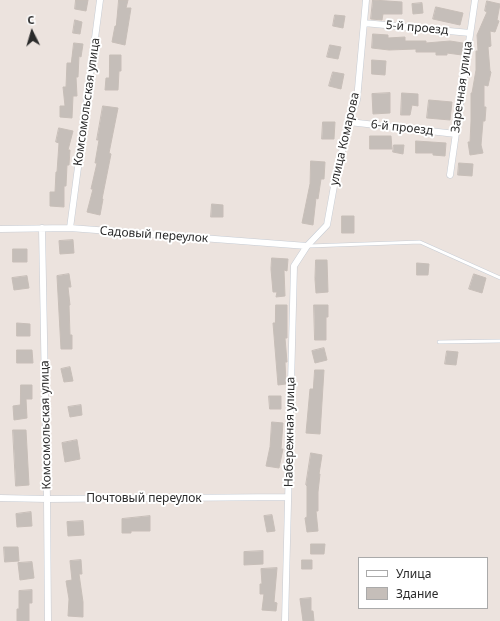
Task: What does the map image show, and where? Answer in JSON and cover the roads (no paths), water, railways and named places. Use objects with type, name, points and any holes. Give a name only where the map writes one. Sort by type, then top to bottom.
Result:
[{"type":"street","name":"Комсомольская улица","points":[[70,228],[100,0]]},
{"type":"street","name":"улица Комарова","points":[[307,246],[327,225],[334,186],[349,122],[357,100],[366,0]]},
{"type":"street","name":"Заречная улица","points":[[450,175],[475,0]]},
{"type":"street","name":"5-й проезд","points":[[364,23],[470,33]]},
{"type":"street","name":"6-й проезд","points":[[349,122],[456,134]]},
{"type":"street","name":"Садовый переулок","points":[[0,228],[70,228],[307,246]]},
{"type":"street","name":"Комсомольская улица","points":[[42,228],[48,499],[48,621]]},
{"type":"street","name":"Набережная улица","points":[[285,621],[294,266],[307,246]]},
{"type":"street","name":"Почтовый переулок","points":[[0,498],[288,497]]},
{"type":"lane","points":[[307,246],[420,242],[500,278]]},
{"type":"lane","points":[[439,342],[500,341]]}]
